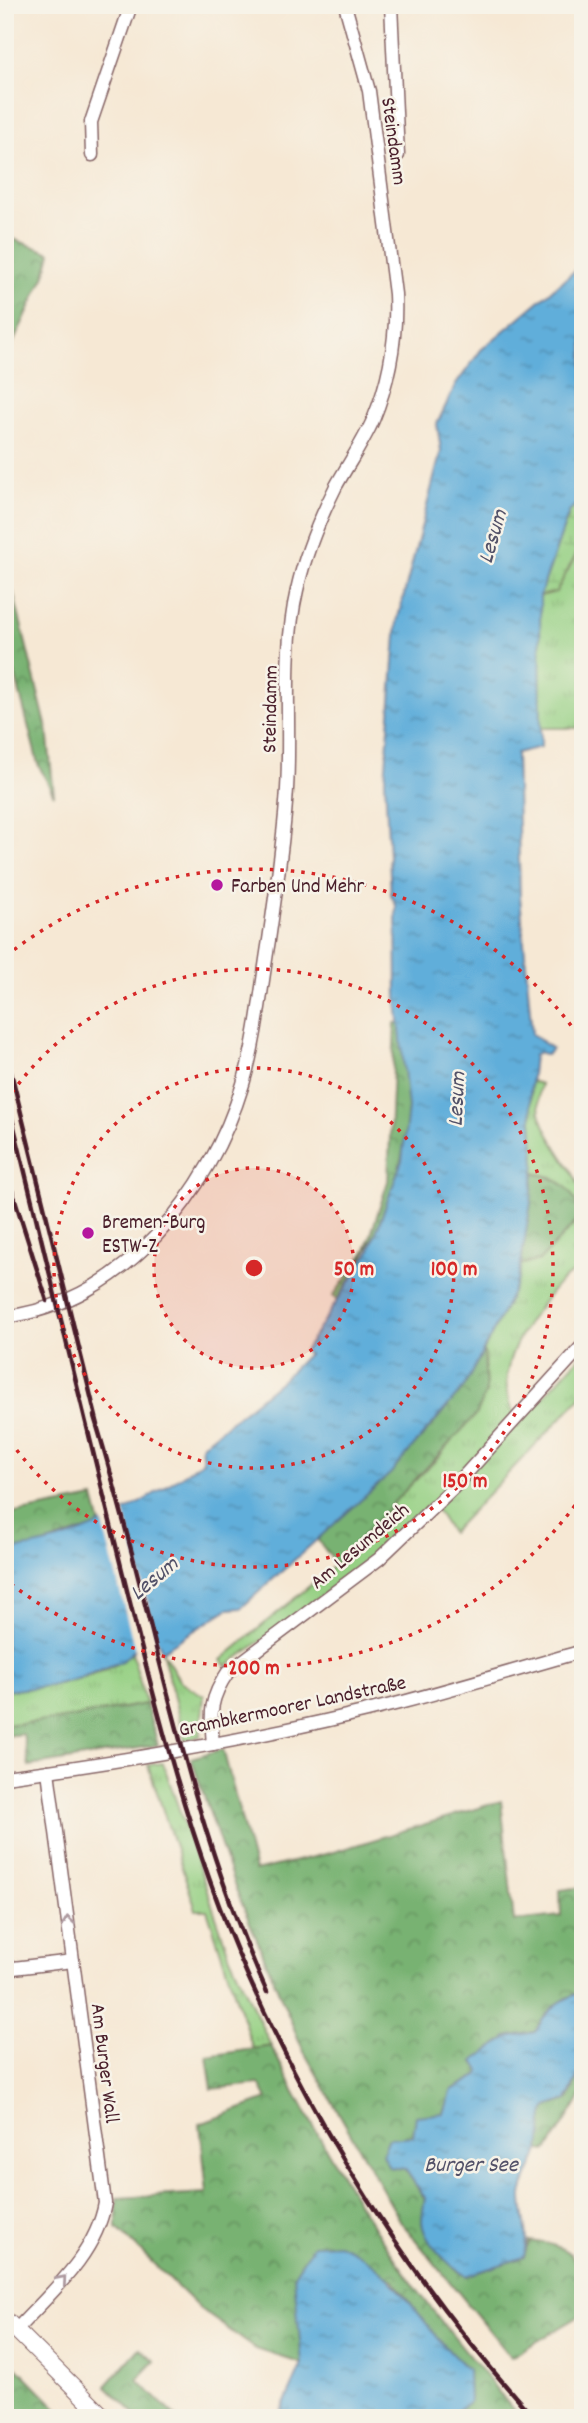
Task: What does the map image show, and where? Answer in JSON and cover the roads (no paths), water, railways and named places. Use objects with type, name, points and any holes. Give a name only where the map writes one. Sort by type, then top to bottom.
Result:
[{"type":"main road","points":[[10,2325],[105,2418]]},
{"type":"street","points":[[92,155],[91,122],[131,5]]},
{"type":"street","name":"Steindamm","points":[[5,1317],[49,1308],[74,1298],[111,1276],[144,1249],[173,1215],[202,1174],[230,1120],[243,1083],[253,1041],[282,852],[287,786],[288,667],[296,592],[319,521],[373,420],[392,361],[396,324],[395,294],[369,91],[345,5]]},
{"type":"street","name":"Steindamm","points":[[391,5],[398,155]]},
{"type":"street","points":[[582,891],[583,912]]},
{"type":"street","name":"Am Lesumdeich","points":[[213,1744],[211,1716],[214,1693],[228,1672],[379,1559],[454,1487],[583,1345]]},
{"type":"street","name":"Grambkermoorer Landstraße","points":[[5,1777],[213,1744],[402,1702],[583,1651]]},
{"type":"street","name":"Am Burger Wall","points":[[10,2325],[90,2245],[101,2228],[105,2203],[48,1771]]},
{"type":"street","points":[[5,1969],[73,1961]]},
{"type":"water","name":"Lesum","points":[[583,264],[583,496],[569,512],[540,596],[541,747],[516,753],[520,896],[532,1034],[552,1049],[547,1055],[539,1052],[534,1055],[530,1094],[535,1162],[518,1280],[464,1387],[391,1473],[241,1608],[228,1609],[162,1651],[159,1643],[135,1649],[123,1661],[80,1678],[50,1686],[5,1691],[5,1550],[60,1540],[85,1531],[134,1506],[203,1461],[201,1446],[283,1379],[308,1354],[304,1351],[369,1252],[402,1160],[408,1108],[397,1001],[396,905],[391,895],[385,780],[397,622],[441,451],[437,424],[455,386],[481,350]]},
{"type":"water","name":"Burger See","points":[[583,1992],[583,2065],[567,2100],[547,2107],[545,2112],[540,2145],[522,2193],[527,2241],[524,2257],[466,2276],[445,2260],[427,2237],[422,2221],[425,2198],[405,2169],[389,2167],[382,2154],[389,2138],[413,2136],[416,2116],[444,2113],[452,2090],[478,2076],[480,2071],[474,2061],[507,2037],[535,2032],[554,2006]]},
{"type":"water","points":[[339,2244],[378,2268],[468,2369],[469,2402],[446,2418],[278,2418],[302,2364],[294,2275],[313,2245]]},
{"type":"railway","points":[[5,1048],[98,1425]]},
{"type":"railway","points":[[5,1090],[157,1706],[188,1815],[225,1922],[275,2034],[305,2093],[373,2207],[449,2316],[534,2418]]},
{"type":"railway","points":[[5,1168],[47,1301]]},
{"type":"railway","points":[[94,1416],[191,1780],[238,1922],[267,1992]]},
{"type":"place","name":"Farben Und Mehr","points":[[217,885]]},
{"type":"place","name":"Bremen-Burg ESTW-Z","points":[[88,1233]]}]
